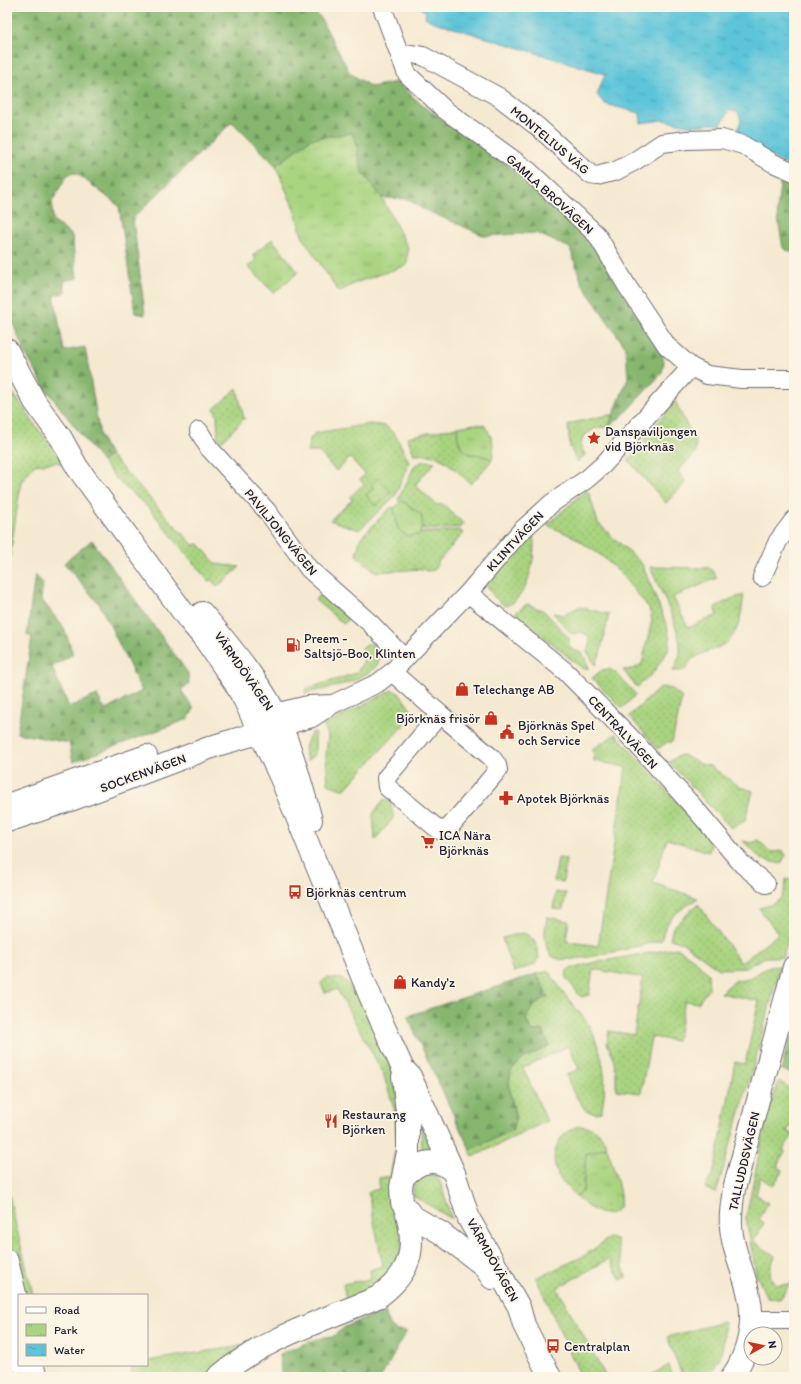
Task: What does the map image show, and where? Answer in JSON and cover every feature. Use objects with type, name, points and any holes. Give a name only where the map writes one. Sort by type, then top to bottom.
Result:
[{"type":"main road","name":"VÄRMDÖVÄGEN","points":[[7,350],[35,402],[61,438],[77,467],[183,613],[204,638],[235,683],[281,778],[371,998],[403,1069],[410,1076],[454,1173],[469,1219],[519,1307],[524,1325],[550,1377]]},
{"type":"main road","name":"VÄRMDÖVÄGEN","points":[[77,467],[138,534],[180,589],[225,640],[267,700],[277,720],[298,772],[338,916]]},
{"type":"main road","name":"SOCKENVÄGEN","points":[[7,805],[277,720]]},
{"type":"main road","name":"SOCKENVÄGEN","points":[[7,821],[255,726]]},
{"type":"main road","name":"TALLUDDSVÄGEN","points":[[732,1377],[743,1356],[752,1320],[749,1295],[736,1253],[731,1215],[734,1189],[794,967]]},
{"type":"main road","name":"VÄRMDÖVÄGEN","points":[[403,1069],[408,1120],[408,1152],[400,1195],[406,1210],[420,1221],[455,1242],[482,1265],[512,1310],[524,1325]]},
{"type":"main road","points":[[404,1177],[414,1167],[436,1161],[443,1163],[454,1173]]},
{"type":"main road","points":[[218,1377],[259,1349],[276,1340],[378,1297],[389,1289],[405,1270],[412,1247],[406,1210]]},
{"type":"main road","points":[[7,1261],[18,1306]]},
{"type":"main road","points":[[7,1311],[18,1358]]},
{"type":"main road","points":[[20,1366],[23,1377]]},
{"type":"main road","points":[[32,1366],[36,1377]]},
{"type":"street","name":"GAMLA BROVÄGEN","points":[[382,7],[407,74],[445,110],[529,171],[597,234],[627,286],[667,346],[691,367],[707,375],[725,378],[794,379]]},
{"type":"street","name":"MONTELIUS VÄG","points":[[400,56],[412,54],[423,56],[499,97],[547,135],[587,174],[591,176],[597,176],[616,170],[635,161],[662,143],[687,140],[722,139],[743,145],[773,163],[794,172]]},
{"type":"street","name":"KLINTVÄGEN","points":[[277,720],[308,704],[333,704],[378,683],[392,672],[468,593],[520,532],[552,503],[587,479],[603,465],[691,367]]},
{"type":"street","name":"PAVILJONGVÄGEN","points":[[199,432],[209,448],[267,511],[309,569],[371,624],[405,659]]},
{"type":"street","points":[[762,577],[778,541],[794,520]]},
{"type":"street","name":"CENTRALVÄGEN","points":[[468,593],[565,671],[632,739],[698,812],[742,864],[766,884]]},
{"type":"street","points":[[392,672],[492,758],[497,764],[498,770],[448,829],[443,831],[439,830],[387,787],[386,778],[440,714]]},
{"type":"street","points":[[752,1320],[794,1320]]},
{"type":"green space","points":[[7,7],[310,7],[320,17],[350,73],[371,87],[397,82],[423,106],[502,160],[573,223],[598,250],[612,276],[662,354],[664,362],[662,373],[623,415],[608,428],[628,378],[626,348],[582,284],[570,248],[536,233],[485,236],[421,208],[408,199],[382,198],[362,172],[353,133],[311,139],[276,166],[232,122],[133,218],[145,315],[135,313],[119,206],[75,173],[67,175],[52,202],[53,221],[72,236],[77,278],[64,281],[65,293],[54,295],[64,351],[85,347],[100,436],[110,455],[102,462],[45,388],[24,351],[7,308]]},
{"type":"green space","points":[[353,133],[362,172],[382,198],[408,248],[407,265],[355,283],[339,292],[302,236],[294,209],[276,166],[311,139]]},
{"type":"green space","points":[[786,180],[794,182],[794,254],[783,248],[777,212],[780,184]]},
{"type":"green space","points":[[272,239],[298,272],[274,293],[248,267],[256,259],[253,255]]},
{"type":"green space","points":[[237,388],[244,419],[222,441],[218,439],[217,415],[214,409]]},
{"type":"green space","points":[[10,389],[38,429],[66,462],[63,465],[57,462],[34,465],[21,482],[7,576],[7,430]]},
{"type":"green space","points":[[675,401],[696,444],[695,453],[678,471],[686,482],[666,503],[628,460]]},
{"type":"green space","points":[[613,415],[608,428],[597,428],[582,438],[581,446],[585,455],[577,462],[570,447],[568,424]]},
{"type":"green space","points":[[370,424],[386,426],[396,436],[409,462],[395,496],[359,530],[330,520],[352,500],[350,497],[364,484],[360,480],[365,474],[350,458],[336,471],[319,452],[307,452],[310,439],[315,433]]},
{"type":"green space","points":[[475,424],[484,425],[489,434],[493,446],[492,460],[484,456],[467,453],[459,443],[458,427]]},
{"type":"green space","points":[[458,427],[457,434],[469,454],[484,455],[492,460],[471,484],[446,462],[439,458],[432,455],[414,454],[407,437]]},
{"type":"green space","points":[[110,455],[193,545],[199,544],[216,564],[240,567],[217,587],[212,580],[208,581],[150,509],[119,482],[102,462]]},
{"type":"green space","points":[[424,461],[435,462],[415,485],[437,505],[443,504],[464,524],[461,527],[423,530],[423,527],[402,501],[400,503],[398,500],[415,465]]},
{"type":"green space","points":[[378,478],[391,492],[375,506],[366,495],[374,488],[371,485]]},
{"type":"green space","points":[[586,490],[589,493],[598,523],[642,564],[667,626],[670,640],[668,651],[651,675],[637,687],[623,670],[633,669],[642,664],[652,620],[649,608],[619,572],[603,557],[574,537],[547,525]]},
{"type":"green space","points":[[402,501],[421,514],[423,527],[419,535],[407,536],[398,529],[394,508]]},
{"type":"green space","points":[[391,507],[394,508],[398,529],[419,535],[421,533],[459,530],[463,533],[438,562],[434,570],[426,571],[424,569],[376,572],[356,555],[361,537]]},
{"type":"green space","points":[[533,535],[534,554],[525,587],[520,596],[505,606],[495,598],[486,584]]},
{"type":"green space","points":[[92,540],[188,673],[189,684],[181,690],[194,709],[188,719],[73,762],[69,743],[17,733],[32,637],[27,635],[35,575],[43,583],[41,599],[64,628],[73,654],[52,667],[69,707],[97,695],[105,710],[142,691],[100,605],[64,563]]},
{"type":"green space","points":[[650,567],[710,568],[717,578],[673,597],[688,628],[717,615],[715,607],[731,599],[744,595],[739,623],[729,640],[723,645],[694,658],[687,668],[683,670],[673,671],[680,654],[678,634],[670,610]]},
{"type":"green space","points":[[320,594],[348,619],[344,624],[315,600]]},
{"type":"green space","points":[[527,604],[544,611],[569,638],[570,648],[583,654],[589,668],[583,669],[515,613]]},
{"type":"green space","points":[[578,607],[609,614],[600,654],[595,665],[587,651],[590,647],[589,636],[581,632],[572,634],[553,613],[564,615]]},
{"type":"green space","points":[[369,644],[373,645],[379,656],[377,665],[369,673],[342,684],[305,693],[306,689],[357,673],[364,660],[362,648]]},
{"type":"green space","points":[[609,669],[615,672],[636,695],[622,708],[592,678],[602,670]]},
{"type":"green space","points":[[661,687],[672,689],[682,698],[672,742],[667,742],[658,749],[629,716]]},
{"type":"green space","points":[[392,690],[399,693],[414,714],[344,790],[328,784],[326,756],[328,734],[323,726]]},
{"type":"green space","points":[[312,732],[315,732],[315,754],[307,761],[305,753],[306,746]]},
{"type":"green space","points":[[616,734],[712,841],[709,852],[667,839],[653,883],[698,898],[680,910],[670,920],[663,932],[662,940],[604,954],[571,959],[559,959],[552,956],[545,942],[547,917],[569,921],[566,941],[598,946],[626,767],[594,761],[593,749]]},
{"type":"green space","points":[[682,755],[701,764],[710,766],[740,787],[753,791],[745,821],[731,828],[669,762]]},
{"type":"green space","points":[[384,799],[390,802],[394,817],[375,840],[373,814]]},
{"type":"green space","points":[[758,840],[771,852],[783,851],[786,855],[781,864],[761,859],[743,841],[751,843]]},
{"type":"green space","points":[[558,858],[566,859],[563,882],[554,881]]},
{"type":"green space","points":[[786,879],[794,881],[794,917],[783,957],[765,957],[745,968],[719,969],[683,943],[670,939],[673,927],[698,904],[741,963],[778,934],[759,908],[771,905],[779,900],[784,891]]},
{"type":"green space","points":[[556,892],[566,893],[563,910],[553,909]]},
{"type":"green space","points":[[523,933],[535,942],[539,958],[534,965],[513,972],[502,938]]},
{"type":"green space","points":[[677,948],[694,959],[708,974],[709,988],[698,1003],[685,1001],[677,1041],[651,1037],[641,1093],[616,1090],[616,1072],[613,1057],[607,1043],[609,1031],[634,1035],[643,978],[593,969],[589,995],[581,997],[566,978],[567,970],[592,963]]},
{"type":"green space","points":[[780,966],[755,1061],[716,1193],[705,1188],[713,1174],[717,1158],[735,1062],[745,1064],[759,1001],[721,993],[734,981],[749,978],[769,967]]},
{"type":"green space","points":[[549,971],[564,994],[587,1023],[598,1046],[604,1079],[601,1112],[595,1113],[586,1111],[573,1092],[566,1075],[579,1069],[568,1046],[523,1068],[547,1121],[473,1157],[470,1150],[512,1130],[516,1118],[509,1087],[510,1072],[518,1063],[531,1031],[526,1019],[530,1009],[540,1001],[543,984],[536,974]]},
{"type":"green space","points":[[536,974],[548,997],[534,1006],[526,1019],[531,1031],[543,1030],[549,1046],[528,1056],[511,1071],[509,1079],[515,1116],[515,1122],[512,1130],[470,1150],[407,1016]]},
{"type":"green space","points":[[326,978],[343,979],[359,998],[375,1026],[396,1082],[402,1246],[398,1260],[385,1280],[347,1304],[343,1284],[371,1279],[370,1270],[383,1266],[368,1192],[379,1189],[379,1178],[390,1176],[397,1142],[394,1108],[383,1073],[337,989],[325,993],[321,983]]},
{"type":"green space","points":[[790,1037],[794,1038],[794,1075],[781,1069]]},
{"type":"green space","points":[[779,1081],[794,1091],[794,1121],[787,1131],[793,1135],[783,1149],[785,1151],[777,1166],[783,1170],[773,1186],[760,1177],[756,1195],[768,1203],[759,1219],[764,1223],[753,1241],[775,1256],[770,1271],[773,1282],[776,1285],[790,1284],[780,1299],[767,1298],[756,1274],[746,1217],[767,1116]]},
{"type":"green space","points":[[421,1120],[434,1150],[422,1152]]},
{"type":"green space","points":[[579,1126],[589,1127],[596,1131],[602,1137],[607,1147],[586,1154],[583,1192],[576,1196],[559,1177],[554,1161],[557,1146],[560,1140],[571,1129]]},
{"type":"green space","points":[[607,1147],[620,1193],[620,1206],[614,1212],[604,1214],[594,1210],[576,1196],[583,1191],[586,1154]]},
{"type":"green space","points":[[429,1173],[436,1175],[439,1180],[452,1219],[414,1196],[413,1183],[420,1176]]},
{"type":"green space","points":[[7,1188],[33,1294],[22,1294],[7,1228]]},
{"type":"green space","points":[[609,1238],[616,1240],[626,1277],[621,1280],[609,1259],[557,1288],[606,1377],[581,1377],[536,1278],[584,1256]]},
{"type":"green space","points":[[385,1310],[389,1325],[396,1331],[406,1331],[406,1333],[381,1377],[281,1377],[280,1354],[316,1339],[332,1337],[345,1327]]},
{"type":"green space","points":[[724,1322],[723,1345],[721,1354],[714,1368],[709,1374],[700,1378],[683,1377],[667,1337]]},
{"type":"green space","points":[[259,1343],[206,1377],[132,1377],[132,1366],[148,1366],[148,1361]]},
{"type":"green space","points":[[669,1365],[673,1377],[648,1377]]},
{"type":"water","points":[[420,7],[794,7],[794,169],[736,137],[741,120],[738,112],[729,110],[721,125],[710,124],[692,126],[663,120],[641,123],[640,113],[605,104],[597,95],[605,74],[431,21],[425,17],[426,13]]},
{"type":"place","name":"Danspaviljongen vid Björknäs","points":[[594,438]]},
{"type":"place","name":"Preem - Saltsjö-Boo, Klinten","points":[[293,645]]},
{"type":"place","name":"Telechange AB","points":[[462,689]]},
{"type":"place","name":"Björknäs frisör","points":[[491,718]]},
{"type":"place","name":"Björknäs Spel och Service","points":[[507,732]]},
{"type":"place","name":"Apotek Björknäs","points":[[506,798]]},
{"type":"place","name":"ICA Nära Björknäs","points":[[428,842]]},
{"type":"place","name":"Björknäs centrum","points":[[295,892]]},
{"type":"place","name":"Kandy'z","points":[[400,982]]},
{"type":"place","name":"Restaurang Björken","points":[[331,1121]]},
{"type":"place","name":"Centralplan","points":[[553,1346]]}]
